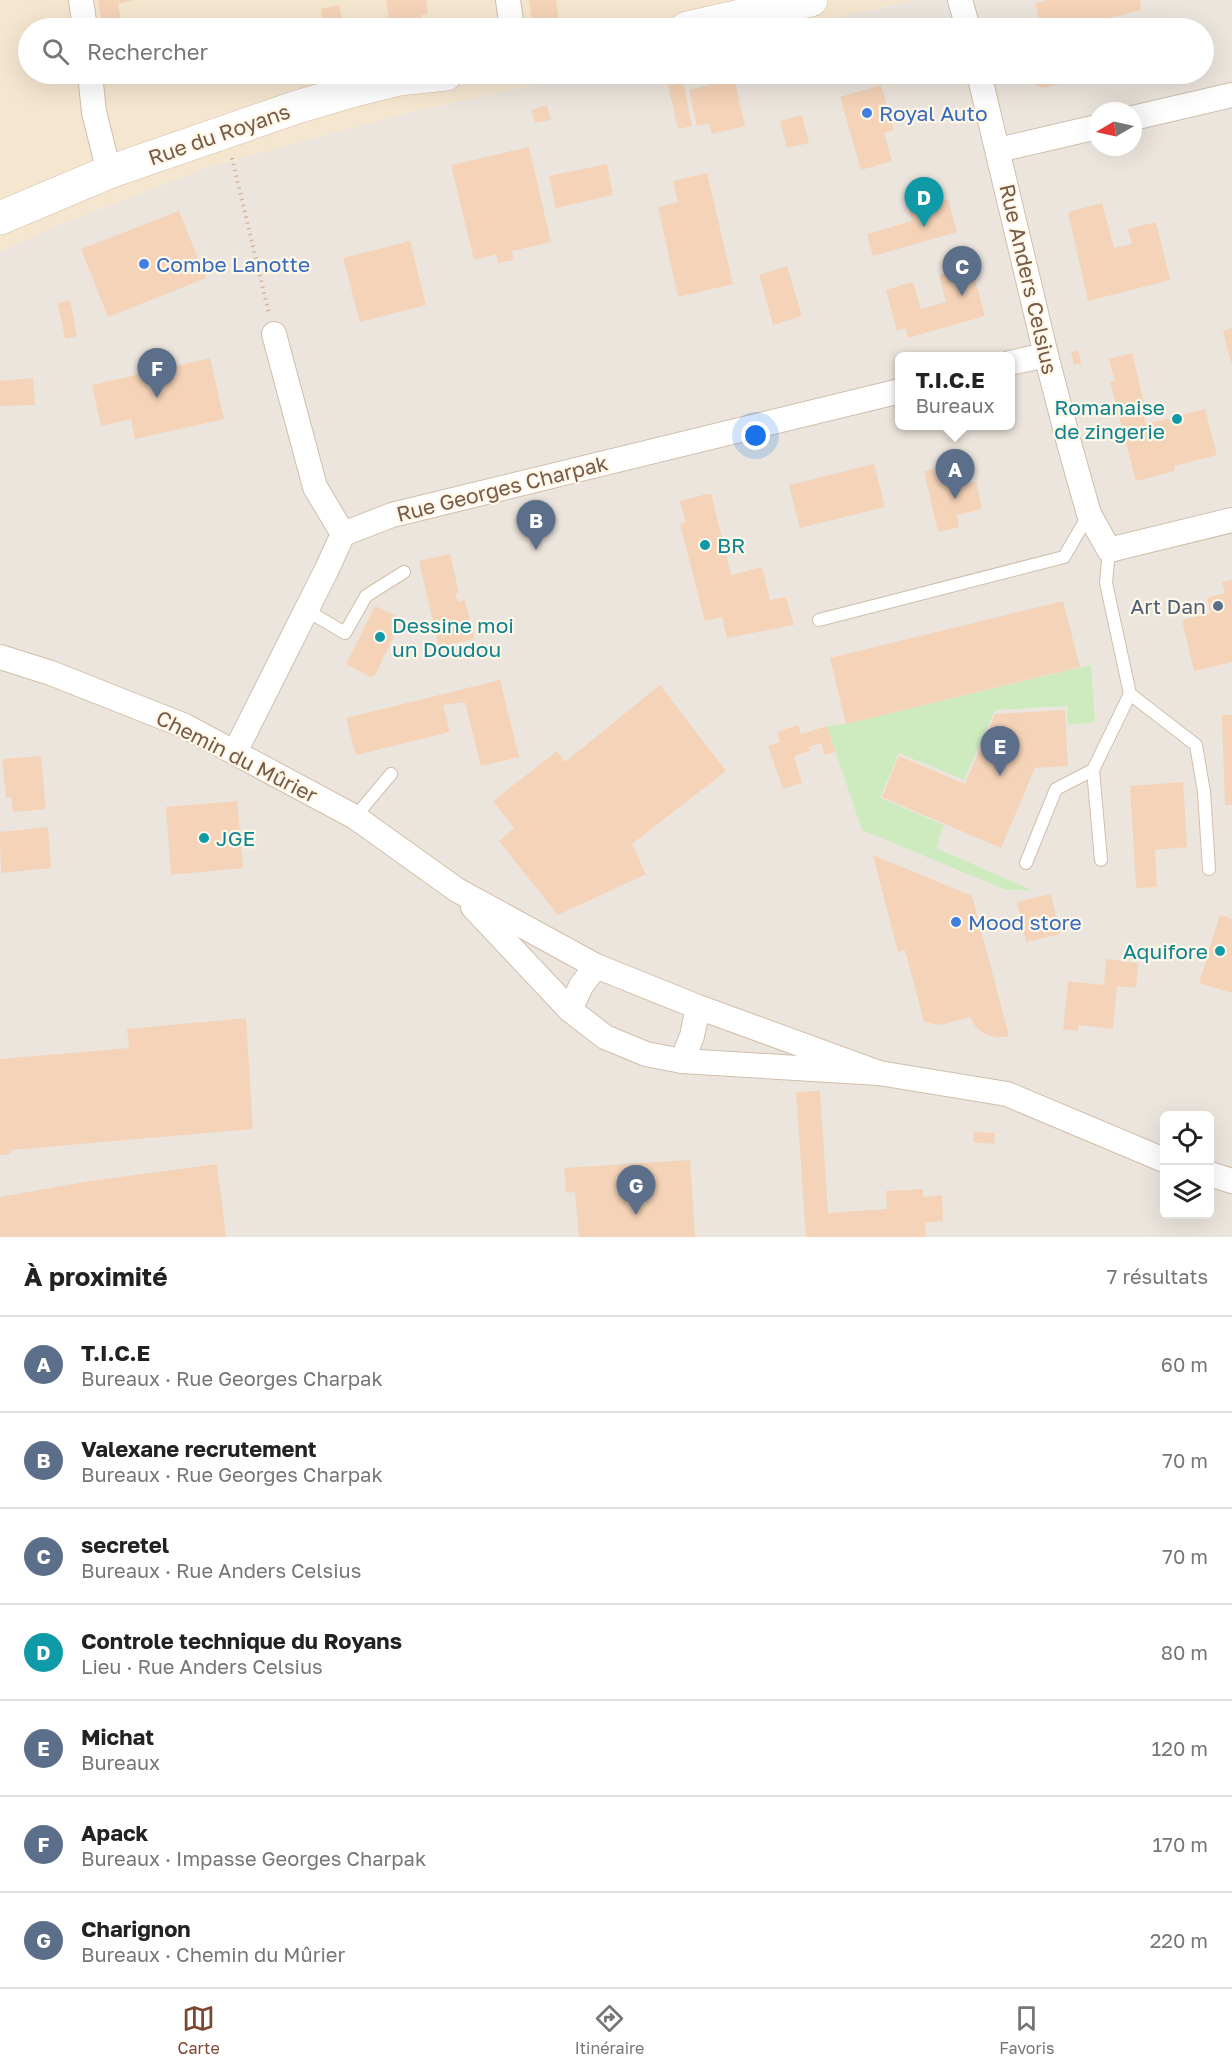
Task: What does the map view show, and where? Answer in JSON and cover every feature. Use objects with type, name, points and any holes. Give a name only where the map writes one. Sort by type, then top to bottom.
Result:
[{"type":"street","points":[[81,0],[84,18]]},
{"type":"street","points":[[508,0],[511,18]]},
{"type":"street","points":[[714,18],[742,8],[811,0]]},
{"type":"street","points":[[960,0],[965,18]]},
{"type":"street","points":[[91,84],[94,112],[109,172]]},
{"type":"street","name":"Rue du Royans","points":[[0,218],[109,172],[225,131],[379,84]]},
{"type":"street","name":"Rue Anders Celsius","points":[[982,84],[1046,355],[1089,514],[1109,550]]},
{"type":"street","points":[[1142,116],[1232,94]]},
{"type":"street","points":[[998,150],[1088,129]]},
{"type":"street","points":[[235,752],[342,534],[315,487],[274,334]]},
{"type":"street","points":[[1015,362],[1046,355]]},
{"type":"street","name":"Rue Georges Charpak","points":[[342,534],[392,515],[895,392]]},
{"type":"street","points":[[1109,550],[1232,520]]},
{"type":"street","name":"Chemin du Mûrier","points":[[0,657],[115,697],[184,726],[235,752],[355,817],[457,890],[596,966],[698,1007],[879,1073]]},
{"type":"street","name":"Chemin du Mûrier","points":[[457,890],[570,1010],[605,1037],[646,1054],[682,1061],[879,1073],[1007,1094],[1160,1158]]},
{"type":"street","points":[[570,1010],[581,986],[596,966]]},
{"type":"street","points":[[682,1061],[692,1036],[698,1007]]},
{"type":"street","points":[[1214,1176],[1232,1181]]},
{"type":"lane","points":[[819,620],[1064,557],[1089,514]]},
{"type":"lane","points":[[1101,860],[1093,770],[1130,694],[1106,583],[1109,550]]},
{"type":"lane","points":[[306,610],[345,633],[366,597],[404,572]]},
{"type":"lane","points":[[1130,694],[1196,745],[1204,792],[1209,870]]},
{"type":"lane","points":[[1026,863],[1056,789],[1093,770]]},
{"type":"lane","points":[[355,817],[391,774]]},
{"type":"path","points":[[225,131],[274,334]]},
{"type":"shaded area","points":[[0,0],[917,0],[834,18],[18,18],[18,84],[538,84],[406,113],[208,167],[44,231],[0,252]]},
{"type":"shaded area","points":[[917,0],[1232,0],[1232,1237],[0,1237],[0,252],[44,231],[208,167],[406,113],[538,84],[1214,84],[1214,18],[834,18]]},
{"type":"green space","points":[[1091,665],[1095,722],[1068,725],[1067,706],[995,710],[964,780],[899,753],[880,798],[944,825],[936,848],[1032,890],[1006,890],[862,830],[827,726],[846,724]]},
{"type":"building","points":[[98,0],[135,0],[118,4],[120,18],[101,18]]},
{"type":"building","points":[[386,0],[426,0],[428,14],[421,15],[421,18],[389,18]]},
{"type":"building","points":[[529,0],[556,0],[558,18],[532,18]]},
{"type":"building","points":[[1048,0],[1140,0],[1141,10],[1109,18],[1039,18],[1035,3]]},
{"type":"building","points":[[339,5],[342,18],[322,18],[321,9]]},
{"type":"building","points":[[684,84],[692,126],[678,129],[668,85]]},
{"type":"building","points":[[712,84],[735,84],[745,126],[712,134],[709,123],[697,126],[689,90]]},
{"type":"building","points":[[1034,84],[1059,84],[1042,88]]},
{"type":"building","name":"Royal Auto","points":[[881,85],[894,130],[884,133],[892,161],[861,170],[840,97]]},
{"type":"building","points":[[547,105],[551,120],[535,123],[531,110]]},
{"type":"building","points":[[802,115],[809,143],[787,148],[780,121]]},
{"type":"building","points":[[529,147],[551,242],[512,251],[514,260],[498,263],[496,254],[474,260],[451,165]]},
{"type":"building","points":[[607,164],[613,195],[556,208],[549,176]]},
{"type":"building","points":[[707,173],[733,284],[678,297],[658,207],[678,202],[673,181]]},
{"type":"building","points":[[948,199],[957,232],[873,256],[867,234],[912,221],[909,210]]},
{"type":"building","points":[[1102,203],[1114,248],[1132,244],[1128,229],[1156,222],[1170,280],[1088,301],[1068,212]]},
{"type":"building","name":"Combe Lanotte","points":[[179,211],[206,278],[108,317],[81,249]]},
{"type":"building","points":[[410,241],[426,305],[360,322],[343,258]]},
{"type":"building","points":[[787,266],[802,316],[773,325],[759,275]]},
{"type":"building","points":[[971,266],[985,316],[908,338],[906,328],[897,331],[886,290],[913,282],[921,309],[946,302],[939,275]]},
{"type":"building","points":[[70,300],[77,336],[65,339],[58,303]]},
{"type":"building","points":[[1232,328],[1232,363],[1231,363],[1223,331]]},
{"type":"building","points":[[1078,350],[1081,364],[1074,365],[1071,352]]},
{"type":"building","name":"Romanaise de zingerie","points":[[1132,353],[1146,411],[1143,412],[1146,424],[1205,409],[1217,455],[1174,466],[1175,471],[1136,481],[1110,382],[1115,381],[1109,359]]},
{"type":"building","points":[[210,358],[224,419],[135,439],[131,419],[101,426],[92,385]]},
{"type":"building","points":[[33,378],[35,405],[0,406],[0,381]]},
{"type":"building","points":[[874,464],[885,507],[800,528],[789,485]]},
{"type":"building","points":[[945,467],[950,488],[976,482],[982,509],[957,515],[959,527],[938,532],[924,471]]},
{"type":"building","name":"BR","points":[[711,493],[731,575],[762,567],[770,600],[786,597],[794,625],[727,638],[722,617],[705,621],[680,524],[686,522],[680,501]]},
{"type":"building","points":[[450,554],[459,593],[455,594],[458,602],[465,600],[474,639],[439,647],[419,561]]},
{"type":"building","points":[[1232,580],[1232,662],[1194,671],[1182,620],[1211,613],[1207,598],[1225,593],[1222,582]]},
{"type":"building","points":[[1063,601],[1080,667],[846,724],[830,658]]},
{"type":"building","name":"Dessine moi un Doudou","points":[[375,606],[400,618],[401,622],[375,675],[370,677],[346,664]]},
{"type":"building","points":[[500,680],[519,757],[481,766],[465,702],[443,705],[450,732],[356,755],[346,718]]},
{"type":"building","points":[[660,685],[726,771],[632,844],[646,874],[558,915],[499,841],[514,828],[493,801],[557,751],[565,762]]},
{"type":"building","points":[[1065,710],[1068,766],[1035,768],[1001,848],[882,797],[899,756],[965,784],[995,714]]},
{"type":"building","points":[[1222,715],[1232,715],[1232,805],[1225,805]]},
{"type":"building","points":[[798,725],[801,734],[827,726],[835,752],[825,755],[821,743],[808,747],[810,751],[794,756],[802,783],[783,789],[768,746],[780,742],[777,732]]},
{"type":"building","points":[[41,756],[46,809],[13,812],[11,797],[6,798],[2,759]]},
{"type":"building","points":[[1183,782],[1187,847],[1155,850],[1157,887],[1136,888],[1130,786]]},
{"type":"building","name":"JGE","points":[[237,801],[243,868],[171,875],[166,807]]},
{"type":"building","points":[[48,827],[51,868],[1,873],[0,832]]},
{"type":"building","points":[[873,855],[972,896],[1009,1036],[997,1038],[985,1034],[976,1027],[970,1017],[940,1025],[924,1022],[905,950],[898,952]]},
{"type":"building","points":[[1051,894],[1060,934],[1026,942],[1017,902]]},
{"type":"building","name":"Aquifore","points":[[1220,915],[1232,919],[1232,993],[1199,983]]},
{"type":"building","points":[[1106,959],[1138,963],[1136,988],[1117,986],[1113,1029],[1079,1025],[1078,1031],[1063,1029],[1068,981],[1104,985]]},
{"type":"building","points":[[246,1018],[253,1129],[11,1150],[11,1154],[0,1155],[0,1059],[129,1048],[127,1029]]},
{"type":"building","points":[[820,1091],[828,1213],[887,1209],[886,1191],[923,1189],[923,1197],[942,1195],[943,1221],[925,1223],[926,1237],[806,1237],[796,1092]]},
{"type":"building","points":[[974,1132],[995,1133],[994,1144],[973,1142]]},
{"type":"building","points":[[690,1160],[695,1237],[579,1237],[575,1192],[566,1193],[564,1168]]},
{"type":"building","points":[[217,1164],[226,1237],[0,1237],[0,1197],[90,1181]]},
{"type":"place","name":"Royal Auto","points":[[867,113]]},
{"type":"place","name":"Controle technique du Royans","points":[[924,227]]},
{"type":"place","name":"Combe Lanotte","points":[[144,264]]},
{"type":"place","name":"secretel","points":[[962,296]]},
{"type":"place","name":"Apack","points":[[157,398]]},
{"type":"place","name":"Romanaise de zingerie","points":[[1177,419]]},
{"type":"place","name":"T.I.C.E","points":[[955,499]]},
{"type":"place","name":"BR","points":[[705,545]]},
{"type":"place","name":"Valexane recrutement","points":[[536,550]]},
{"type":"place","name":"Art Dan","points":[[1218,606]]},
{"type":"place","name":"Dessine moi un Doudou","points":[[380,637]]},
{"type":"place","name":"Michat","points":[[1000,776]]},
{"type":"place","name":"JGE","points":[[204,838]]},
{"type":"place","name":"Mood store","points":[[956,922]]},
{"type":"place","name":"Aquifore","points":[[1220,951]]},
{"type":"place","name":"Charignon","points":[[636,1215]]}]
